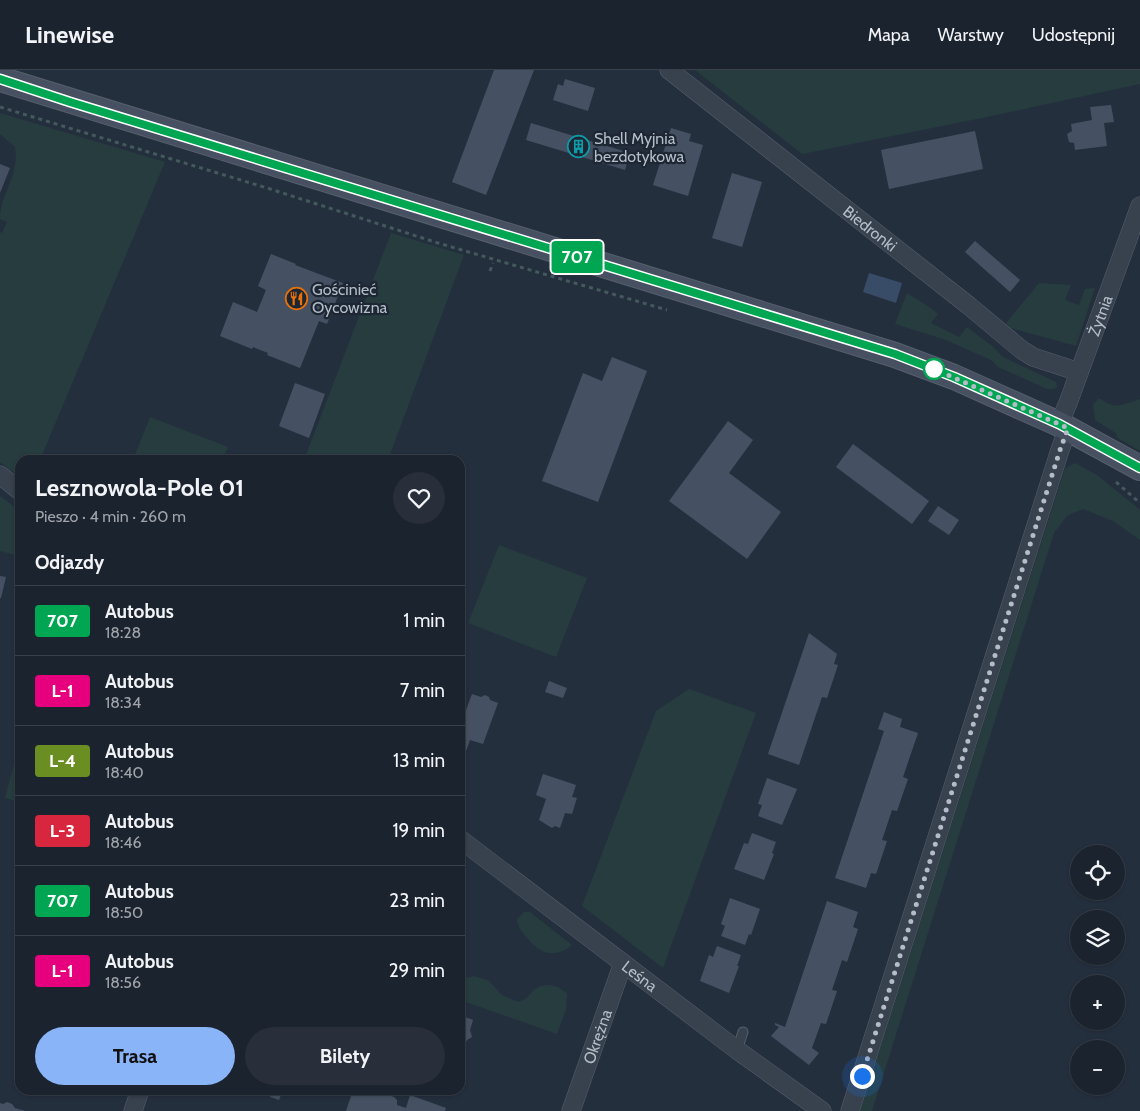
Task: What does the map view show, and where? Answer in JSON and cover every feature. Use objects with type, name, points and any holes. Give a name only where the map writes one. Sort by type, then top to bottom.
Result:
[{"type":"main road","points":[[0,79],[862,343],[954,377],[1064,426],[1140,468]]},
{"type":"street","name":"Biedronki","points":[[669,70],[968,305],[1022,350],[1033,357],[1079,372]]},
{"type":"street","name":"Żytnia","points":[[850,1111],[1055,463],[1079,372],[1140,206]]},
{"type":"street","points":[[0,475],[15,487]]},
{"type":"street","name":"Leśna","points":[[465,843],[737,1050],[822,1111]]},
{"type":"street","name":"Okrężna","points":[[571,1111],[623,963]]},
{"type":"street","points":[[134,1111],[139,1095]]},
{"type":"lane","points":[[737,1050],[744,1032]]},
{"type":"path","points":[[0,107],[267,188],[438,243],[655,308],[673,311]]},
{"type":"path","points":[[490,271],[493,263]]},
{"type":"path","points":[[1111,477],[1140,503]]},
{"type":"green space","points":[[695,70],[1140,70],[1140,84],[802,154]]},
{"type":"green space","points":[[0,113],[165,162],[42,455],[15,455],[15,473],[0,462],[0,232],[2,233],[7,222],[0,219],[3,201],[15,167],[16,157],[15,147],[0,134]]},
{"type":"green space","points":[[391,233],[464,255],[390,455],[306,455]]},
{"type":"green space","points":[[1039,283],[1071,285],[1065,300],[1079,305],[1085,289],[1095,288],[1076,346],[1011,328],[1006,323]]},
{"type":"green space","points":[[907,293],[938,314],[931,323],[959,337],[967,327],[1003,357],[1056,382],[1057,387],[1047,389],[998,367],[991,360],[946,340],[895,324]]},
{"type":"green space","points":[[1099,398],[1114,405],[1140,399],[1140,451],[1116,437],[1117,434],[1095,420],[1093,405]]},
{"type":"green space","points":[[150,417],[228,447],[225,455],[135,455]]},
{"type":"green space","points":[[1075,463],[1097,475],[1140,510],[1140,540],[1113,521],[1083,509],[1067,516],[1054,533],[872,1111],[860,1111],[1065,468]]},
{"type":"green space","points":[[0,496],[15,507],[15,555],[0,551]]},
{"type":"green space","points":[[499,545],[587,578],[556,657],[468,623]]},
{"type":"green space","points":[[689,689],[756,713],[663,968],[582,906],[656,711]]},
{"type":"green space","points":[[15,760],[15,801],[5,798]]},
{"type":"green space","points":[[524,912],[530,912],[572,945],[560,952],[554,953],[538,949],[518,925],[517,919]]},
{"type":"green space","points":[[474,976],[489,981],[502,995],[518,1002],[525,999],[541,986],[549,985],[561,989],[567,994],[566,1010],[557,1034],[465,1002],[465,978]]},
{"type":"water","points":[[869,273],[902,283],[896,303],[863,292]]},
{"type":"building","points":[[494,70],[534,70],[486,195],[452,182]]},
{"type":"building","points":[[565,79],[595,88],[588,111],[553,100],[558,84],[563,86]]},
{"type":"building","points":[[1111,105],[1114,122],[1104,123],[1107,146],[1075,150],[1074,143],[1069,142],[1067,134],[1072,131],[1071,124],[1092,120],[1090,107]]},
{"type":"building","name":"Shell Myjnia bezdotykowa","points":[[531,123],[630,153],[625,170],[526,140]]},
{"type":"building","points":[[671,128],[691,134],[689,141],[703,145],[688,196],[653,185]]},
{"type":"building","points":[[975,131],[983,169],[889,189],[881,150]]},
{"type":"building","points":[[0,164],[10,168],[0,193]]},
{"type":"building","points":[[732,173],[762,182],[742,247],[712,238]]},
{"type":"building","points":[[975,241],[1020,280],[1010,292],[965,252]]},
{"type":"building","points":[[271,254],[343,283],[327,324],[319,321],[300,368],[267,355],[268,353],[253,347],[252,349],[220,336],[233,302],[257,312],[266,290],[258,286]]},
{"type":"building","points":[[612,357],[647,371],[598,502],[542,481],[583,373],[602,381]]},
{"type":"building","points":[[295,383],[325,394],[309,438],[279,426]]},
{"type":"building","points":[[728,421],[753,440],[729,473],[781,512],[747,559],[669,501]]},
{"type":"building","points":[[853,444],[929,501],[912,524],[836,467]]},
{"type":"building","points":[[938,506],[959,520],[949,535],[928,521]]},
{"type":"building","points":[[0,576],[6,577],[1,598],[0,598]]},
{"type":"building","points":[[809,633],[837,654],[834,664],[838,665],[827,698],[822,697],[799,765],[768,754]]},
{"type":"building","points":[[549,681],[567,688],[563,698],[545,692]]},
{"type":"building","points":[[472,694],[481,697],[485,695],[490,700],[498,703],[483,744],[470,740],[465,754],[465,713]]},
{"type":"building","points":[[884,712],[902,719],[900,727],[918,733],[903,777],[908,779],[897,811],[892,810],[882,840],[887,841],[876,874],[871,873],[866,888],[835,878],[884,731],[878,729]]},
{"type":"building","points":[[543,774],[576,785],[572,797],[577,798],[572,814],[565,813],[560,828],[555,826],[552,828],[539,820],[546,799],[536,795]]},
{"type":"building","points":[[767,778],[797,789],[782,825],[758,816],[762,805],[758,804]]},
{"type":"building","points":[[752,833],[776,842],[772,853],[774,854],[764,880],[734,869],[744,843],[748,844]]},
{"type":"building","points":[[730,898],[760,909],[751,935],[749,934],[745,945],[721,936],[725,926],[721,924]]},
{"type":"building","points":[[827,901],[858,912],[853,927],[858,929],[847,962],[842,960],[832,990],[837,991],[826,1024],[821,1023],[812,1048],[819,1053],[809,1065],[771,1036],[779,1027],[775,1023],[785,1027]]},
{"type":"building","points":[[717,946],[741,955],[729,993],[700,981],[709,955],[713,957]]},
{"type":"building","points":[[465,1017],[473,1020],[470,1030],[472,1037],[467,1040],[465,1045]]},
{"type":"building","points":[[271,1095],[281,1095],[279,1100],[270,1097]]},
{"type":"building","points":[[351,1095],[389,1095],[397,1100],[397,1105],[406,1108],[410,1095],[446,1108],[445,1111],[346,1111]]},
{"type":"building","points":[[7,1102],[15,1108],[25,1111],[0,1111],[0,1103]]},
{"type":"bus line","name":"707","points":[[0,79],[895,354],[954,377],[1059,424],[1140,468]]},
{"type":"place","name":"Shell Myjnia bezdotykowa","points":[[578,147]]},
{"type":"place","name":"Gościnieć Oycowizna","points":[[296,298]]},
{"type":"route","points":[[862,1076],[979,701],[1068,428],[972,384],[934,369]]}]
